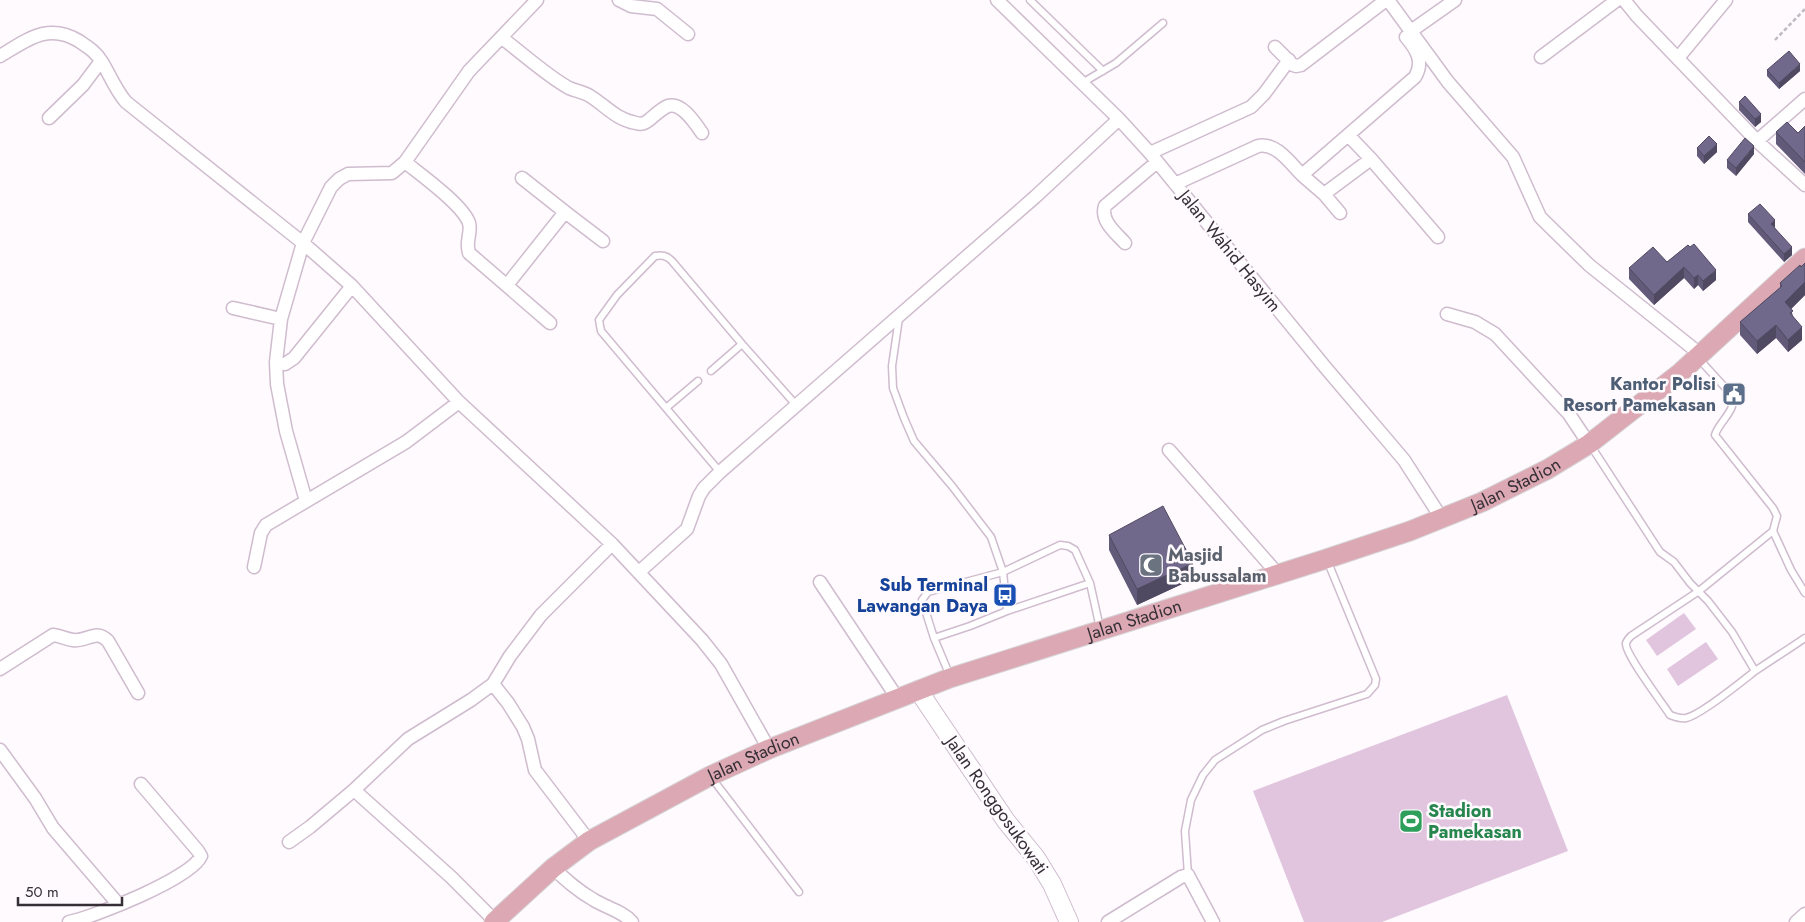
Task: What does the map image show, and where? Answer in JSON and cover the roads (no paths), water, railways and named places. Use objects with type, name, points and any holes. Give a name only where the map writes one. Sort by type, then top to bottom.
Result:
[{"type":"main road","name":"Jalan Stadion","points":[[495,922],[553,868],[589,841],[710,776],[769,749],[950,678],[1326,559],[1442,519],[1482,502],[1548,469],[1589,444],[1680,373],[1805,258]]},
{"type":"main road","name":"Jalan Ronggosukowati","points":[[918,690],[1006,821],[1036,858],[1052,884],[1070,922]]},
{"type":"street","points":[[306,501],[286,431],[277,384],[276,362],[281,319],[303,243],[331,187],[348,174],[392,173],[405,162],[469,71],[537,0]]},
{"type":"street","points":[[618,0],[631,6],[657,9],[688,34]]},
{"type":"street","name":"Jalan Wahid Hasyim","points":[[997,0],[1119,119],[1154,158],[1325,367],[1404,460],[1442,519]]},
{"type":"street","points":[[1411,31],[1455,0]]},
{"type":"street","points":[[1541,57],[1618,0]]},
{"type":"street","points":[[1624,0],[1756,141],[1805,185]]},
{"type":"street","points":[[1678,58],[1726,0]]},
{"type":"street","points":[[1387,4],[1411,31],[1448,82],[1513,157],[1537,210],[1547,224],[1589,265],[1611,281],[1699,355]]},
{"type":"street","points":[[1275,47],[1296,66],[1301,65],[1387,4]]},
{"type":"street","points":[[1302,175],[1415,78],[1419,70],[1420,63],[1414,48],[1387,4]]},
{"type":"street","points":[[0,56],[26,40],[43,32],[52,31],[76,39],[94,52],[117,91],[126,102],[303,243],[352,286],[459,402],[612,544],[702,640],[721,664],[769,749]]},
{"type":"street","points":[[502,38],[569,88],[591,97],[607,110],[622,118],[636,124],[644,124],[665,108],[674,105],[690,117],[702,132]]},
{"type":"street","points":[[1126,243],[1106,222],[1104,216],[1105,206],[1154,158],[1251,107],[1264,94],[1289,60]]},
{"type":"street","points":[[49,118],[83,85],[101,61]]},
{"type":"street","points":[[1756,141],[1805,99]]},
{"type":"street","points":[[639,572],[687,528],[699,496],[704,488],[720,472],[900,317],[1119,119]]},
{"type":"street","points":[[1348,135],[1372,159],[1438,237]]},
{"type":"street","points":[[1175,184],[1265,144],[1273,147],[1324,194],[1340,213]]},
{"type":"street","points":[[1324,194],[1372,159]]},
{"type":"street","points":[[405,162],[462,210],[470,225],[467,241],[469,253],[550,323]]},
{"type":"street","points":[[522,178],[603,241]]},
{"type":"street","points":[[507,285],[565,212]]},
{"type":"street","points":[[276,362],[284,364],[294,358],[352,286]]},
{"type":"street","points":[[233,308],[281,319]]},
{"type":"street","points":[[1447,314],[1475,322],[1495,334],[1564,408],[1589,444]]},
{"type":"street","points":[[254,567],[261,533],[266,525],[406,442],[459,402]]},
{"type":"street","points":[[1169,450],[1277,573]]},
{"type":"street","points":[[289,842],[354,790],[408,739],[493,684],[510,656],[541,615],[612,544]]},
{"type":"street","points":[[820,582],[898,699]]},
{"type":"street","points":[[0,669],[53,635],[76,641],[96,635],[103,636],[108,641],[138,693]]},
{"type":"street","points":[[493,684],[523,727],[528,739],[535,770],[589,841]]},
{"type":"street","points":[[0,750],[35,798],[53,828],[119,905]]},
{"type":"street","points":[[69,922],[84,921],[180,875],[195,864],[201,856],[198,850],[141,784]]},
{"type":"street","points":[[354,790],[451,878],[495,922]]},
{"type":"street","points":[[553,868],[577,890],[597,902],[614,909],[632,922]]},
{"type":"street","points":[[1108,922],[1181,877],[1188,875],[1213,922]]},
{"type":"street","points":[[1796,922],[1805,914]]},
{"type":"lane","points":[[1030,0],[1103,71]]},
{"type":"lane","points":[[1082,83],[1134,49],[1163,23]]},
{"type":"lane","points":[[720,472],[601,332],[599,320],[617,295],[655,256],[668,257],[797,406]]},
{"type":"lane","points":[[900,317],[892,366],[894,388],[904,418],[914,441],[991,537],[1003,572],[1007,610]]},
{"type":"lane","points":[[710,371],[742,344]]},
{"type":"lane","points":[[1699,355],[1732,394],[1734,400],[1734,404],[1720,423],[1716,435],[1773,508],[1777,516],[1776,525],[1773,532],[1699,591],[1631,636],[1626,643],[1627,647],[1633,661],[1670,715],[1676,718],[1686,718],[1713,703],[1755,671],[1805,638]]},
{"type":"lane","points":[[666,408],[698,381]]},
{"type":"lane","points":[[1589,444],[1660,552],[1674,562],[1732,632],[1755,671]]},
{"type":"lane","points":[[1773,532],[1791,570],[1805,593]]},
{"type":"lane","points":[[950,678],[934,638],[922,600],[924,596],[928,592],[1003,572],[1060,546],[1068,546],[1075,550],[1090,583],[1100,629]]},
{"type":"lane","points":[[1188,875],[1185,831],[1191,800],[1203,775],[1215,760],[1262,730],[1367,694],[1375,685],[1376,679],[1326,559]]},
{"type":"lane","points":[[934,638],[970,626],[1007,610],[1090,583]]},
{"type":"lane","points":[[710,776],[799,892]]},
{"type":"place","name":"Kantor Polisi Resort Pamekasan","points":[[1734,394]]},
{"type":"place","name":"Masjid Babussalam","points":[[1151,565]]},
{"type":"place","name":"Sub Terminal Lawangan Daya","points":[[1005,595]]},
{"type":"place","name":"Stadion Pamekasan","points":[[1411,821]]}]
